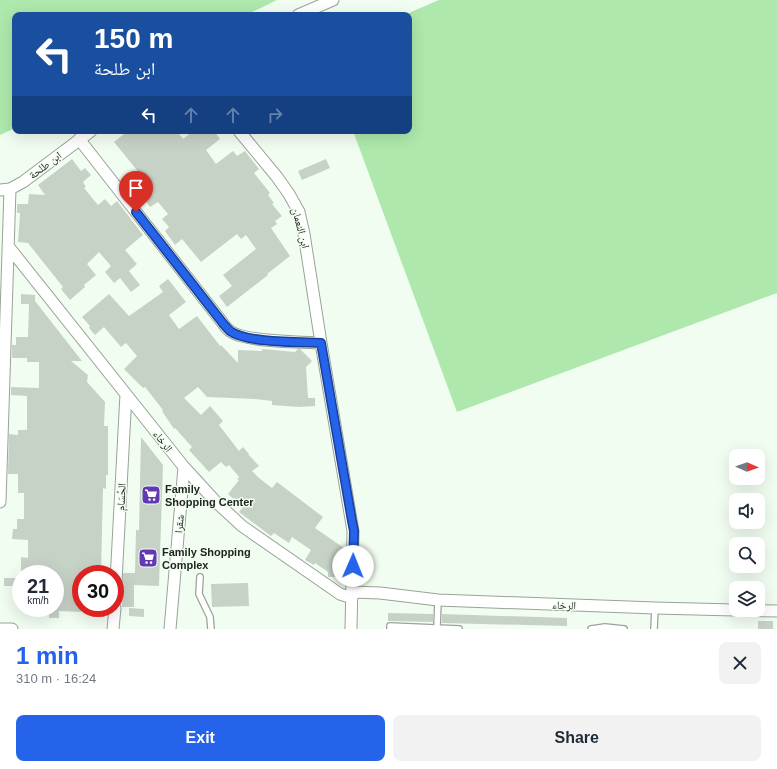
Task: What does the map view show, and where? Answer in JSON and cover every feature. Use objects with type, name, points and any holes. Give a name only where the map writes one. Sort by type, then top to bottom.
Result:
[{"type":"street","points":[[305,12],[333,0]]},
{"type":"street","name":"ابن طلحة","points":[[5,189],[23,182],[86,134]]},
{"type":"street","name":"ابن النعمان","points":[[241,134],[289,194],[299,212],[304,234],[321,343],[354,531],[351,629]]},
{"type":"street","points":[[79,139],[230,331],[252,339],[321,343]]},
{"type":"street","points":[[0,502],[8,246],[5,189]]},
{"type":"street","name":"الرخاء","points":[[8,246],[184,467],[228,514],[242,526],[343,596],[380,593],[438,600],[777,611]]},
{"type":"street","name":"الحُسَام","points":[[117,565],[126,394]]},
{"type":"street","name":"شقرا","points":[[170,629],[184,467]]},
{"type":"street","points":[[114,629],[115,617]]},
{"type":"street","points":[[0,629],[12,629]]},
{"type":"lane","points":[[200,576],[199,594],[210,617],[211,629]]},
{"type":"lane","points":[[437,628],[438,600]]},
{"type":"lane","points":[[654,629],[655,608]]},
{"type":"lane","points":[[390,629],[390,626],[459,629]]},
{"type":"lane","points":[[591,629],[605,627],[624,629]]},
{"type":"green space","points":[[0,0],[277,0],[252,12],[12,12],[12,129],[0,135]]},
{"type":"green space","points":[[439,0],[777,0],[777,293],[457,412],[354,134],[412,134],[411,12]]},
{"type":"building","points":[[124,134],[179,134],[183,139],[189,134],[216,134],[220,139],[206,150],[216,164],[233,151],[237,156],[245,151],[259,169],[254,173],[270,193],[268,195],[274,203],[272,204],[282,216],[275,221],[277,224],[271,228],[290,256],[227,307],[219,296],[232,286],[223,275],[256,249],[246,235],[241,239],[237,234],[201,262],[182,239],[175,245],[165,231],[169,227],[162,219],[168,214],[158,202],[150,207],[141,195],[145,192],[140,186],[145,182],[114,142]]},
{"type":"building","points":[[72,159],[81,171],[85,168],[91,175],[83,182],[86,187],[84,188],[98,205],[105,199],[111,206],[117,201],[143,235],[125,250],[137,264],[129,271],[140,285],[131,292],[120,278],[114,283],[105,272],[111,266],[99,252],[87,264],[96,275],[70,300],[61,289],[63,287],[28,243],[18,242],[20,213],[17,213],[17,204],[28,204],[29,194],[45,195],[38,185]]},
{"type":"building","points":[[326,159],[330,168],[302,180],[298,171]]},
{"type":"building","points":[[168,279],[186,302],[169,315],[179,329],[197,316],[220,346],[221,345],[238,363],[238,350],[262,351],[262,349],[295,352],[300,349],[312,361],[306,367],[308,398],[315,398],[315,406],[299,407],[272,405],[272,401],[207,397],[198,387],[184,398],[201,415],[210,406],[223,421],[219,425],[239,451],[243,447],[259,466],[252,471],[259,478],[272,488],[277,482],[323,517],[315,528],[344,548],[343,565],[337,564],[336,577],[328,577],[328,572],[315,563],[314,565],[305,560],[311,550],[292,537],[289,543],[274,533],[271,536],[239,512],[243,507],[228,494],[239,480],[237,479],[239,477],[229,465],[226,467],[221,462],[209,472],[189,450],[192,447],[175,428],[174,429],[162,411],[163,410],[145,387],[143,388],[124,369],[137,356],[126,343],[121,347],[104,327],[95,335],[89,328],[90,326],[82,317],[109,294],[129,316],[163,292],[159,286]]},
{"type":"building","points":[[21,294],[35,295],[35,301],[82,361],[71,361],[88,375],[87,382],[105,402],[104,426],[108,426],[108,475],[106,475],[106,489],[103,488],[101,565],[72,565],[72,612],[64,611],[64,565],[21,565],[21,557],[28,558],[28,540],[12,539],[13,529],[17,529],[17,519],[24,519],[24,493],[18,493],[18,474],[8,474],[9,434],[18,435],[18,430],[27,430],[27,396],[11,395],[11,387],[39,388],[39,362],[27,362],[27,358],[12,358],[12,345],[16,345],[16,337],[28,337],[29,304],[21,304]]},
{"type":"building","points":[[141,437],[163,465],[159,586],[134,585],[134,607],[124,607],[124,573],[135,573],[136,530],[139,530]]},
{"type":"building","points":[[4,578],[12,578],[12,586],[4,586]]},
{"type":"building","points":[[248,583],[249,606],[212,607],[211,584]]},
{"type":"building","points":[[129,608],[144,609],[144,617],[129,616]]},
{"type":"building","points":[[388,613],[433,614],[433,622],[388,621]]},
{"type":"building","points":[[442,614],[567,618],[567,626],[442,623]]},
{"type":"building","points":[[758,621],[773,621],[773,629],[758,629]]},
{"type":"place","name":"Family Shopping Center","points":[[151,495]]},
{"type":"place","name":"Family Shopping Complex","points":[[148,558]]},
{"type":"route","points":[[136,212],[230,331],[252,339],[321,343],[354,531],[353,566]]}]
